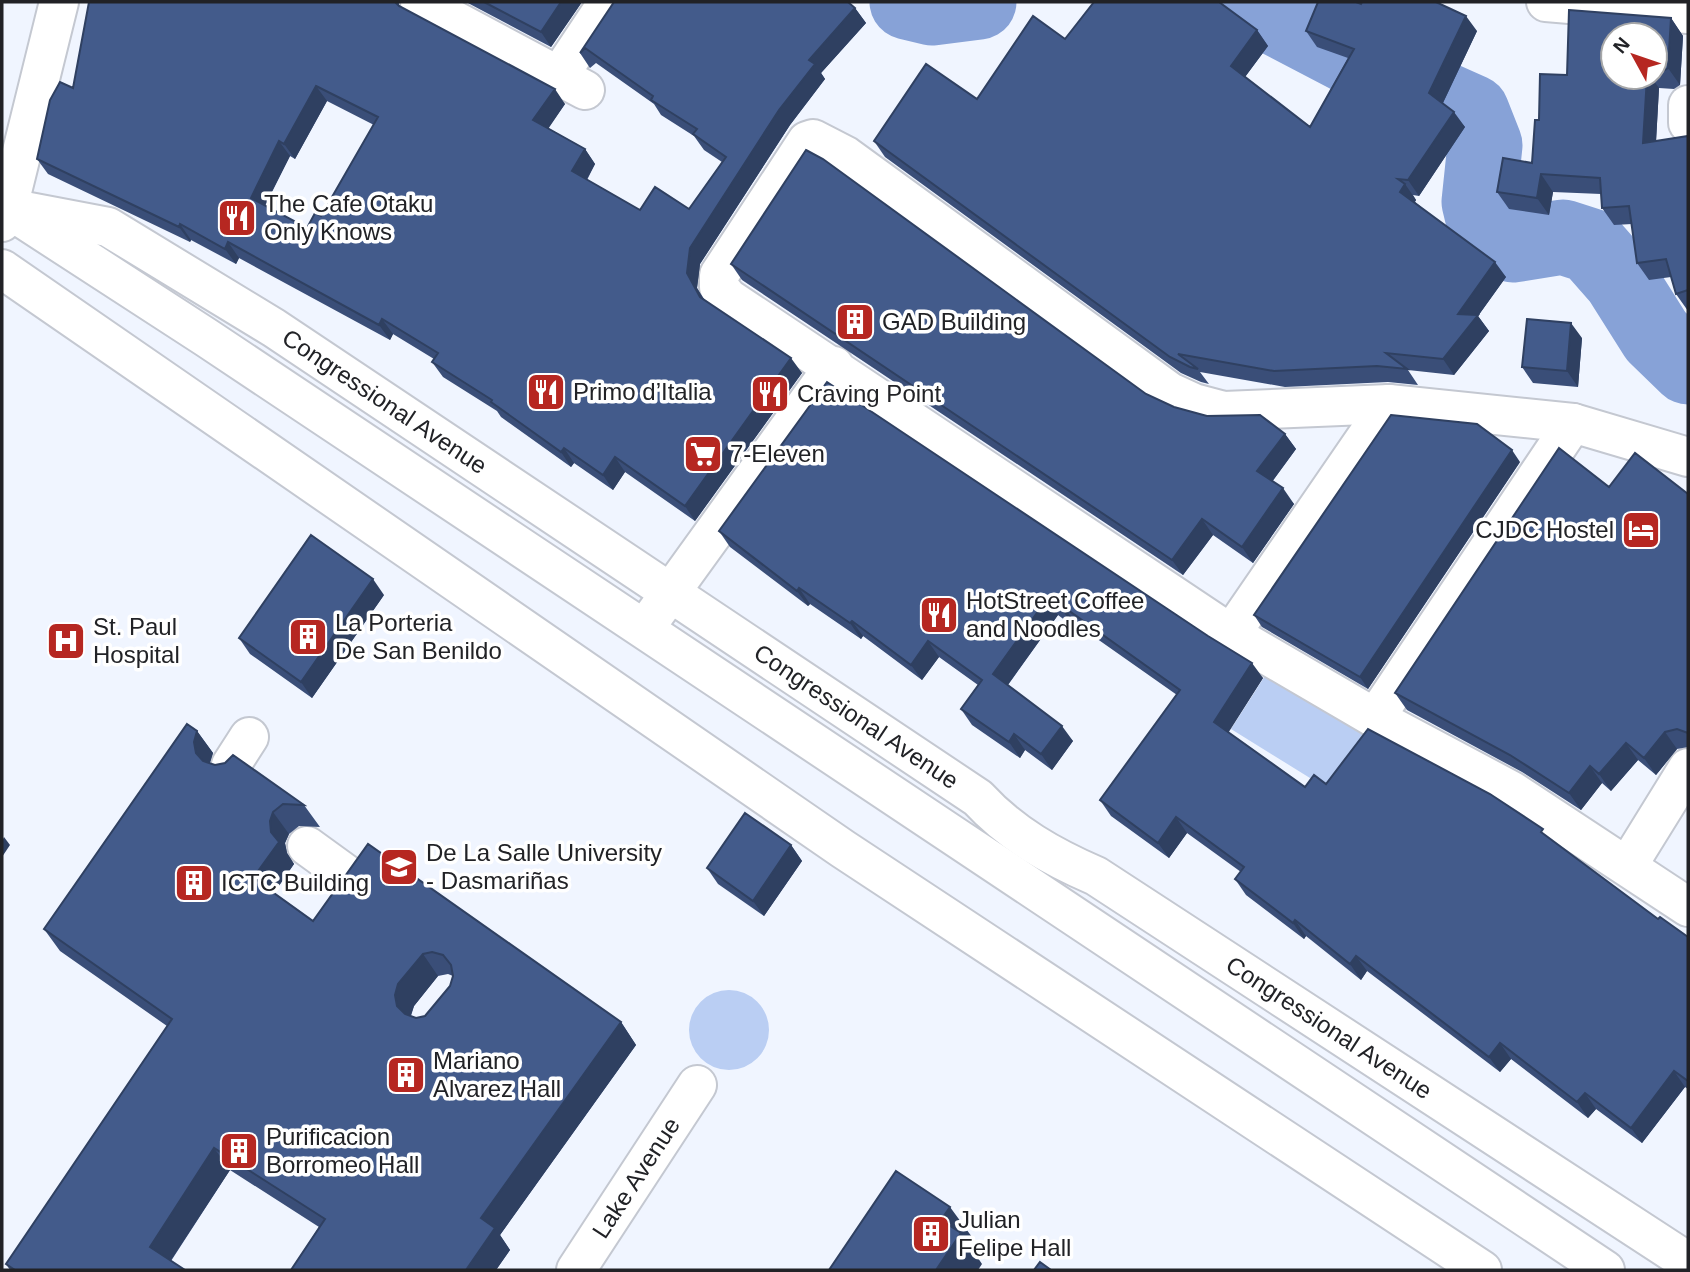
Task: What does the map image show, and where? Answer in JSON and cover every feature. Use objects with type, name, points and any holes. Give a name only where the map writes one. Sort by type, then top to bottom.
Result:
[{"type":"street","points":[[4,212],[59,2]]},
{"type":"street","points":[[420,2],[573,82],[608,2]]},
{"type":"street","points":[[1546,2],[1688,14]]},
{"type":"street","points":[[1688,105],[1688,123]]},
{"type":"street","points":[[1688,457],[1573,423],[1389,404],[1224,411],[1194,403],[1170,392],[846,156],[813,139],[807,141],[719,275],[719,287],[728,298],[834,366],[1231,634],[1375,718],[1512,791],[1688,907]]},
{"type":"street","name":"Congressional Avenue","points":[[4,212],[108,228],[274,328],[669,595],[978,798],[1000,822],[1060,860],[1097,876],[1688,1262]]},
{"type":"street","name":"Congressional Avenue","points":[[4,212],[643,630],[1605,1270]]},
{"type":"street","points":[[2,269],[843,849],[1482,1270]]},
{"type":"street","points":[[643,630],[834,366]]},
{"type":"street","points":[[1231,634],[1389,404]]},
{"type":"street","points":[[1375,718],[1573,423]]},
{"type":"street","points":[[1628,866],[1688,768]]},
{"type":"street","points":[[307,846],[348,875]]},
{"type":"street","name":"Lake Avenue","points":[[576,1270],[697,1085]]},
{"type":"shaded area","points":[[1270,668],[1381,742],[1339,796],[1231,729]]},
{"type":"shaded area","points":[[729,990],[744,993],[757,1002],[766,1015],[769,1030],[766,1045],[757,1058],[744,1067],[729,1070],[714,1067],[701,1058],[692,1045],[689,1030],[692,1015],[701,1002],[714,993]]},
{"type":"building","points":[[89,2],[395,2],[555,89],[533,120],[585,149],[572,171],[640,210],[655,187],[689,209],[726,157],[693,134],[697,129],[651,100],[653,96],[585,48],[580,53],[614,2],[848,2],[855,8],[809,60],[815,64],[779,110],[690,248],[687,273],[700,297],[791,358],[685,506],[615,457],[603,475],[564,448],[561,452],[491,402],[492,400],[432,362],[438,353],[382,319],[379,325],[228,242],[225,249],[180,224],[179,227],[37,159],[50,100],[60,82],[73,88]],"holes":[[[316,86],[378,117],[321,216],[315,213],[307,228],[251,198],[279,141],[284,144]]]},
{"type":"building","points":[[484,2],[561,2],[541,32]]},
{"type":"building","points":[[1094,2],[1219,2],[1257,30],[1231,66],[1310,127],[1354,49],[1306,31],[1318,2],[1436,2],[1466,16],[1429,93],[1454,112],[1408,180],[1398,179],[1405,184],[1400,192],[1495,262],[1458,314],[1478,315],[1443,359],[1386,353],[1407,369],[1377,366],[1274,371],[1178,354],[1198,369],[1190,367],[1170,357],[874,141],[926,64],[977,99],[1033,16],[1065,39]]},
{"type":"building","points":[[1569,10],[1671,18],[1669,51],[1669,21],[1599,21],[1599,91],[1646,91],[1643,143],[1688,136],[1688,290],[1676,294],[1666,259],[1637,263],[1629,206],[1602,208],[1600,178],[1541,174],[1537,198],[1497,192],[1503,158],[1532,163],[1535,120],[1539,120],[1540,74],[1567,75]]},
{"type":"building","points":[[806,150],[823,159],[1146,394],[1174,407],[1207,416],[1260,415],[1285,434],[1257,471],[1283,488],[1242,547],[1202,519],[1172,560],[731,264]]},
{"type":"building","points":[[1527,319],[1571,323],[1567,371],[1522,367]]},
{"type":"building","points":[[827,382],[1252,663],[1214,722],[1305,787],[1314,775],[1326,784],[1368,729],[1490,794],[1543,829],[1541,832],[1658,919],[1660,917],[1688,937],[1688,1081],[1674,1071],[1631,1128],[1585,1093],[1577,1102],[1500,1043],[1489,1057],[1356,956],[1350,964],[1295,920],[1293,923],[1235,879],[1244,867],[1176,817],[1158,843],[1100,800],[1180,690],[1065,608],[1063,611],[1047,599],[993,674],[1062,726],[1041,754],[1014,734],[1009,742],[961,709],[982,680],[928,641],[911,665],[852,621],[850,623],[799,588],[797,591],[719,531]]},
{"type":"building","points":[[1391,415],[1477,424],[1512,450],[1360,677],[1254,615]]},
{"type":"building","points":[[1559,448],[1609,487],[1635,453],[1688,494],[1688,733],[1677,729],[1665,732],[1644,758],[1626,743],[1599,774],[1590,766],[1569,793],[1510,755],[1395,693]]},
{"type":"building","name":"La Porteria De San Benildo","points":[[311,535],[373,579],[301,682],[239,638]]},
{"type":"building","points":[[187,724],[197,731],[194,742],[196,753],[203,761],[215,765],[225,763],[233,755],[304,805],[283,804],[273,812],[271,832],[279,842],[253,878],[313,921],[368,844],[621,1022],[481,1218],[495,1228],[466,1270],[291,1270],[325,1219],[214,1148],[150,1247],[185,1270],[15,1270],[6,1264],[172,1019],[44,929]],"holes":[[[432,952],[443,955],[451,965],[453,976],[450,986],[425,1016],[416,1018],[405,1014],[397,1006],[395,995],[398,984],[423,954]]]},
{"type":"building","points":[[745,813],[791,845],[753,901],[707,868]]},
{"type":"building","points":[[896,1171],[950,1207],[941,1220],[961,1233],[936,1270],[829,1270]]},
{"type":"building","points":[[1040,1262],[1051,1270],[1034,1270]]},
{"type":"waterway","points":[[907,2],[932,8],[979,2]]},
{"type":"waterway","points":[[1245,2],[1362,63],[1472,112],[1485,145],[1479,202],[1485,227],[1513,245],[1563,237],[1591,246],[1620,279],[1656,336],[1688,367]]},
{"type":"place","name":"The Cafe Otaku Only Knows","points":[[237,218]]},
{"type":"place","name":"GAD Building","points":[[855,322]]},
{"type":"place","name":"Primo d’Italia","points":[[546,392]]},
{"type":"place","name":"Craving Point","points":[[770,394]]},
{"type":"place","name":"7-Eleven","points":[[703,454]]},
{"type":"place","name":"CJDC Hostel","points":[[1641,530]]},
{"type":"place","name":"HotStreet Coffee and Noodles","points":[[939,615]]},
{"type":"place","name":"La Porteria De San Benildo","points":[[308,637]]},
{"type":"place","name":"St. Paul Hospital","points":[[66,641]]},
{"type":"place","name":"De La Salle University - Dasmariñas","points":[[399,867]]},
{"type":"place","name":"ICTC Building","points":[[194,883]]},
{"type":"place","name":"Mariano Alvarez Hall","points":[[406,1075]]},
{"type":"place","name":"Purificacion Borromeo Hall","points":[[239,1151]]},
{"type":"place","name":"Julian Felipe Hall","points":[[931,1234]]}]
